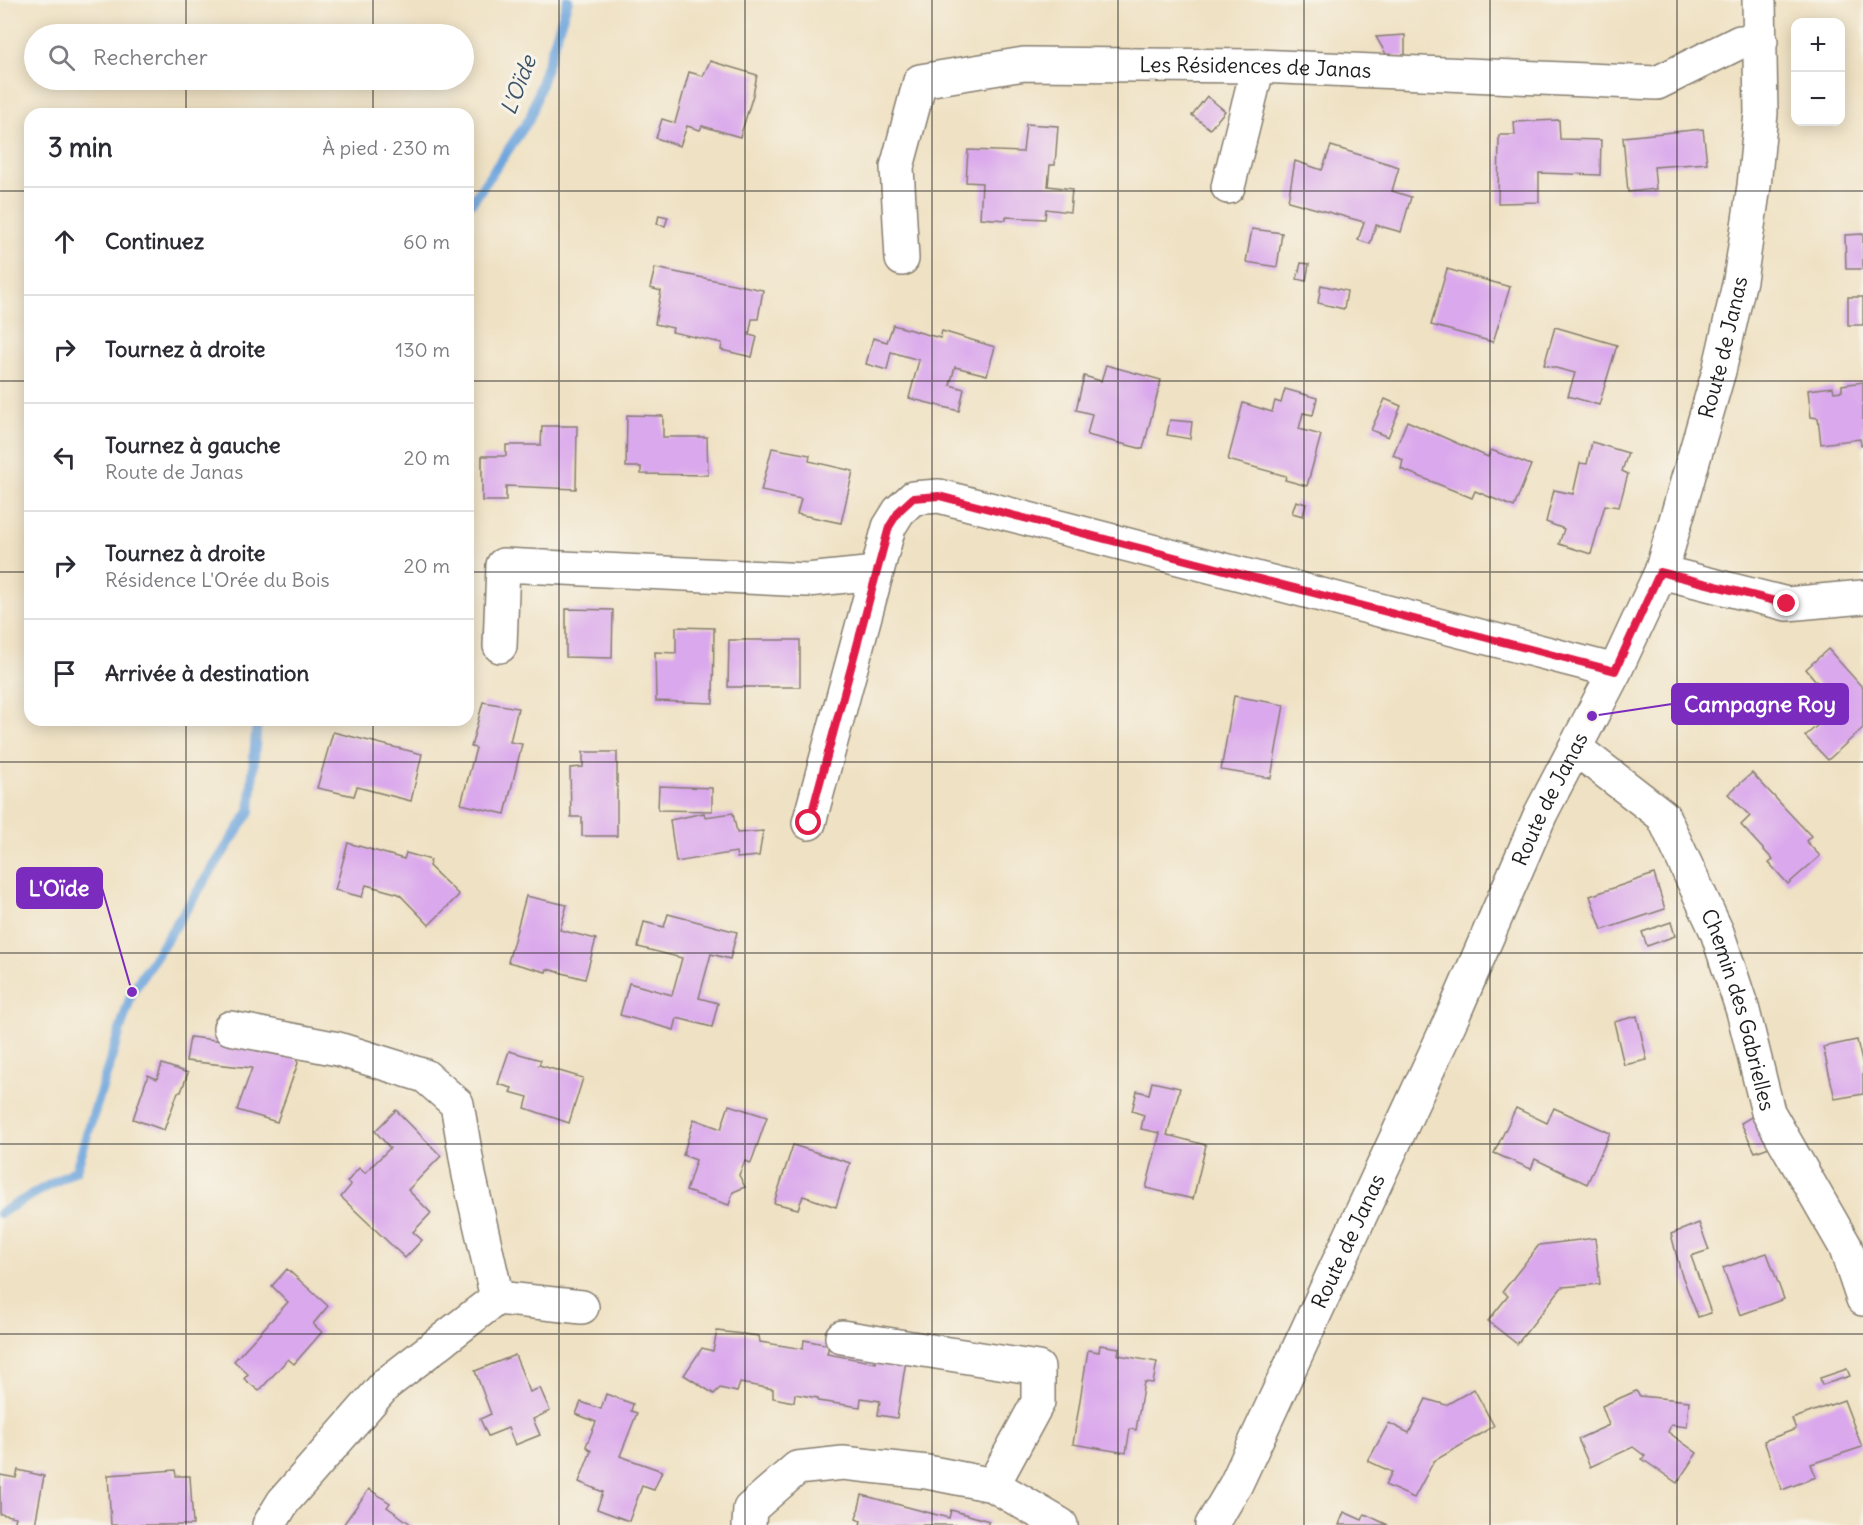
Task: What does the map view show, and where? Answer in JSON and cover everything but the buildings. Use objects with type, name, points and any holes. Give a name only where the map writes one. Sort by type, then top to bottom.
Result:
[{"type":"street","name":"Route de Janas","points":[[1212,1525],[1236,1484],[1455,1011],[1541,813],[1615,671],[1660,572],[1719,371],[1740,280],[1754,186],[1761,113],[1759,0]]},
{"type":"street","name":"Les Résidences de Janas","points":[[902,259],[897,167],[920,81],[1024,64],[1258,66],[1657,83],[1740,42],[1761,41]]},
{"type":"street","points":[[1228,187],[1258,66]]},
{"type":"street","points":[[809,823],[889,527],[899,511],[913,498],[939,496],[1615,671]]},
{"type":"street","points":[[500,646],[503,565],[807,580],[876,573]]},
{"type":"street","points":[[1660,572],[1787,604],[1863,597]]},
{"type":"street","name":"Chemin des Gabrielles","points":[[1575,748],[1663,816],[1717,933],[1743,1011],[1768,1112],[1845,1246],[1863,1299]]},
{"type":"street","points":[[230,1028],[338,1049],[424,1076],[457,1104],[469,1175],[497,1298]]},
{"type":"street","points":[[269,1525],[283,1502],[386,1384],[497,1298],[582,1307]]},
{"type":"street","points":[[842,1337],[1038,1368],[1038,1402],[993,1485]]},
{"type":"street","points":[[749,1525],[750,1509],[797,1468],[843,1463],[927,1472],[993,1485],[1061,1525]]},
{"type":"waterway","name":"L'Oïde","points":[[474,200],[530,118],[568,0]]},
{"type":"waterway","name":"L'Oïde","points":[[0,1213],[76,1170],[132,992],[250,811],[257,726]]},
{"type":"place","name":"Campagne Roy","points":[[1592,716]]},
{"type":"place","name":"L'Oïde","points":[[132,992]]},
{"type":"route","points":[[809,823],[889,527],[899,511],[913,498],[939,496],[1615,671],[1660,572],[1787,604]]}]
